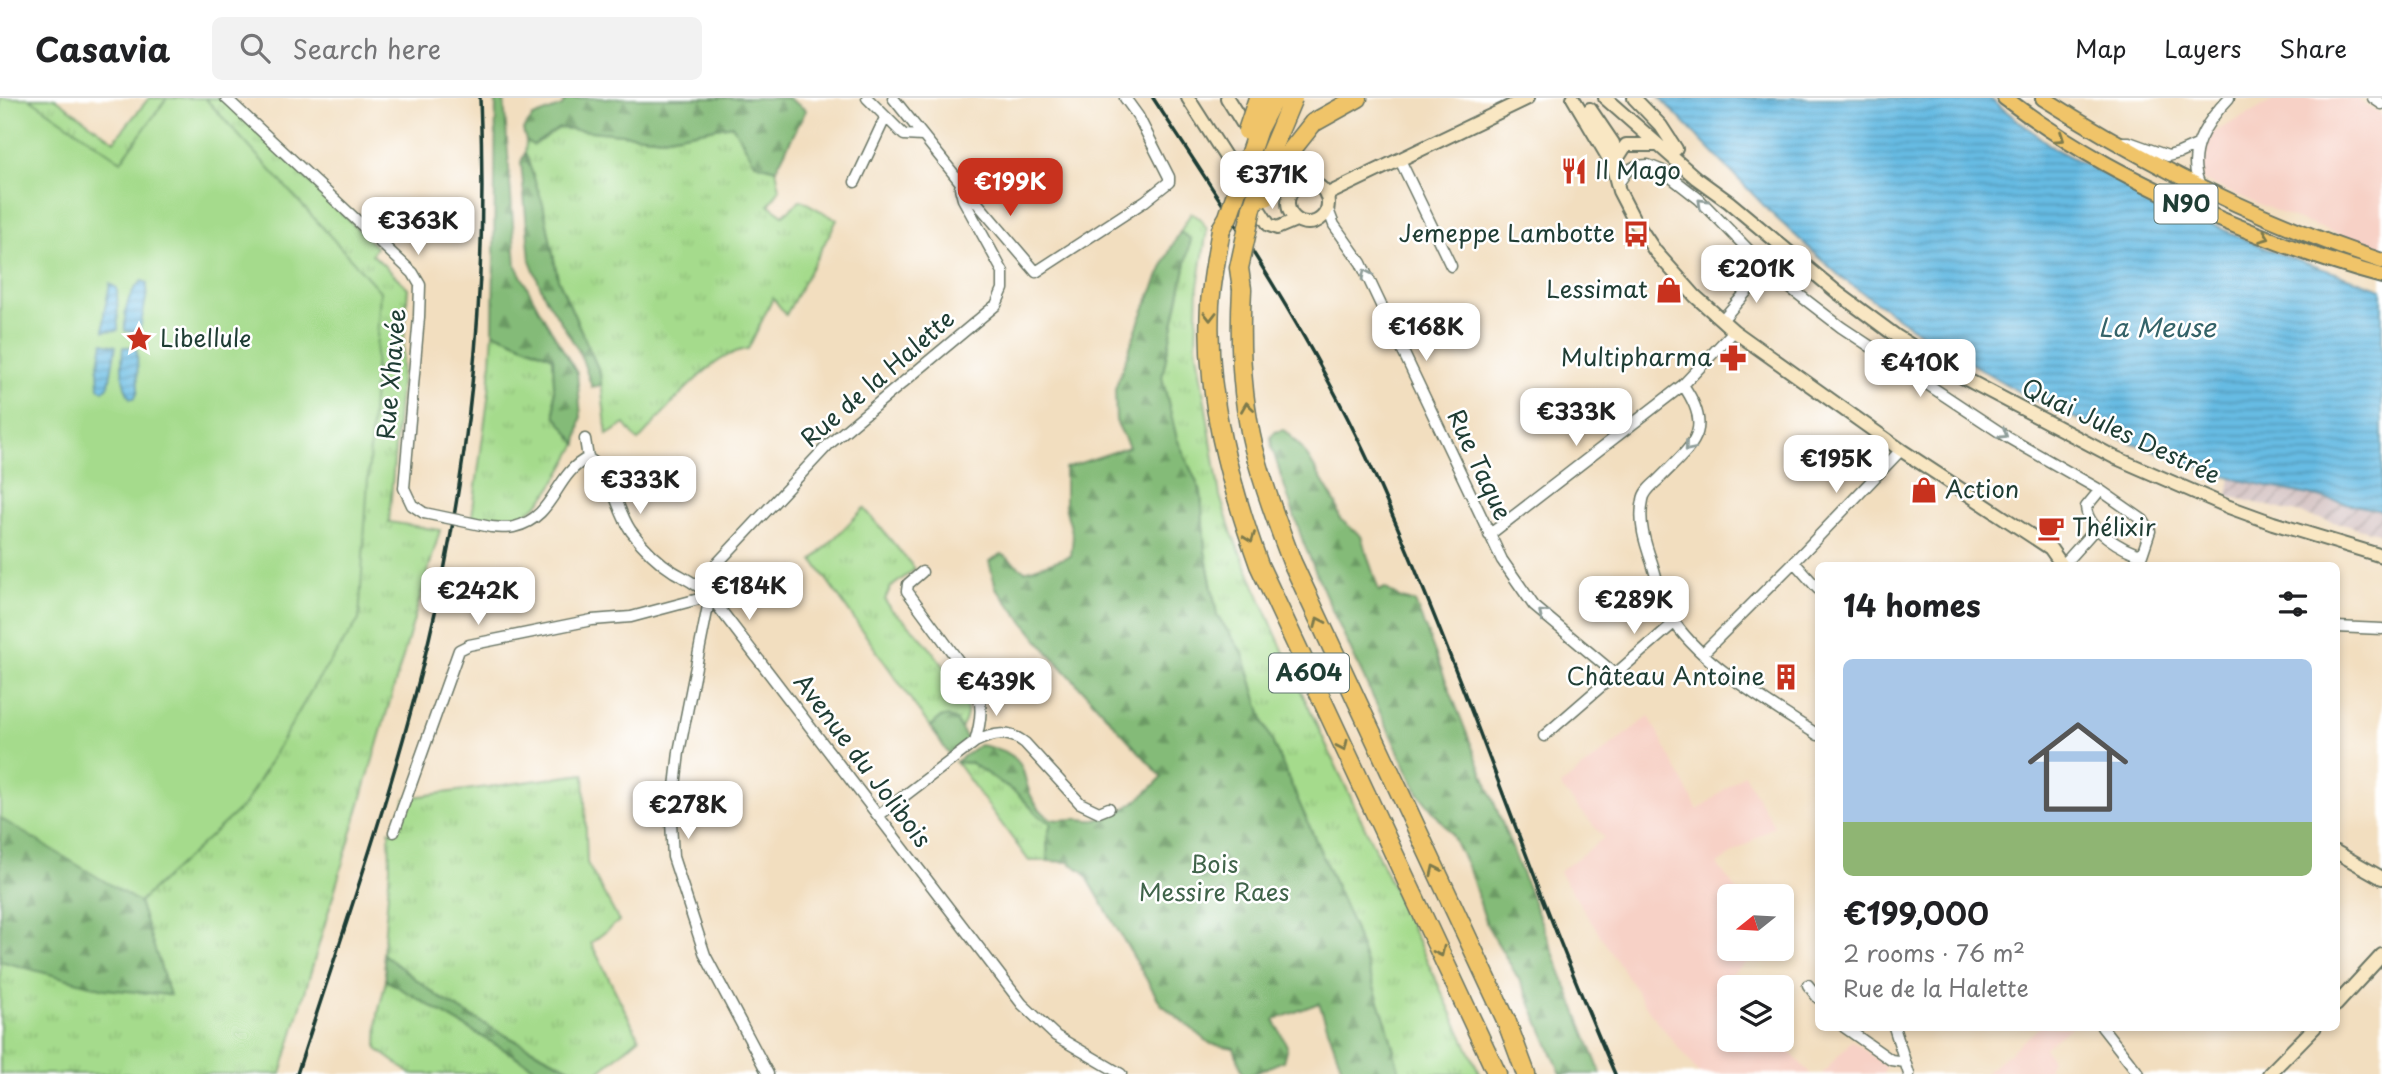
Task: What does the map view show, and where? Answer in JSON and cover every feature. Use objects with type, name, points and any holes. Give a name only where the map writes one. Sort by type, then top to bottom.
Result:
[{"type":"highway","points":[[1221,229],[1222,209],[1258,98]]},
{"type":"highway","name":"A604","points":[[1274,98],[1258,129],[1228,217],[1221,229],[1210,302],[1210,354],[1215,409],[1239,509],[1259,565],[1497,1074]]},
{"type":"highway","name":"A604","points":[[1293,98],[1270,153],[1252,208],[1239,268],[1242,289],[1240,329],[1246,403],[1254,448],[1269,501],[1297,573],[1506,1020],[1526,1074]]},
{"type":"highway","points":[[1242,289],[1263,204],[1272,182],[1290,152],[1313,123],[1358,98]]},
{"type":"highway","points":[[1506,1020],[1525,1045],[1537,1074]]},
{"type":"main road","name":"N90","points":[[2006,98],[2065,141],[2132,180],[2271,240],[2382,276]]},
{"type":"main road","name":"N90","points":[[2043,98],[2203,189],[2284,226],[2382,261]]},
{"type":"street","name":"Rue Xhavée","points":[[226,98],[412,273],[419,285],[419,317],[404,488],[412,505],[424,513],[491,527],[513,527],[544,511],[567,474],[577,463],[588,458]]},
{"type":"street","points":[[867,98],[904,135],[922,136]]},
{"type":"street","points":[[893,98],[1036,272],[1167,185],[1169,177],[1133,108],[1125,98]]},
{"type":"street","points":[[1188,98],[1269,225],[1277,228],[1296,220],[1312,223],[1321,218],[1326,201],[1400,160],[1528,98]]},
{"type":"street","points":[[1227,98],[1278,180],[1291,193]]},
{"type":"street","points":[[1573,98],[1612,164],[1617,185],[1633,218],[1655,251],[1686,287],[1734,331],[1901,450],[2050,548],[2060,562]]},
{"type":"street","points":[[1582,98],[1619,144],[1617,185]]},
{"type":"street","name":"Quai Jules Destrée","points":[[1605,98],[1658,145],[1863,312],[1923,354],[1998,398],[2114,457],[2229,507],[2382,556]]},
{"type":"street","name":"Quai Jules Destrée","points":[[1616,98],[1707,176],[1729,202]]},
{"type":"street","points":[[1634,98],[1661,126],[1676,149]]},
{"type":"street","points":[[2203,189],[2194,171],[2197,145],[2207,125],[2229,98]]},
{"type":"street","points":[[2373,98],[2382,104]]},
{"type":"street","points":[[855,182],[885,118]]},
{"type":"street","points":[[1590,125],[1619,144],[1658,145]]},
{"type":"street","points":[[2118,143],[2129,142],[2168,156],[2197,145]]},
{"type":"street","points":[[1400,160],[1451,266]]},
{"type":"street","points":[[1617,185],[1627,171],[1636,166],[1648,165],[1659,169],[1699,198],[1766,270],[1841,327],[2007,437],[2100,490],[2148,524],[2150,531],[2141,560],[2089,520],[2086,510],[2088,503],[2100,490]]},
{"type":"street","name":"Rue de la Halette","points":[[698,584],[828,446],[996,305],[1003,289],[1003,272],[963,200],[961,184]]},
{"type":"street","points":[[1296,220],[1289,210],[1288,199],[1302,184],[1316,185],[1326,201]]},
{"type":"street","name":"Rue Taque","points":[[1326,201],[1334,225],[1361,263],[1502,561],[1534,606],[1614,673]]},
{"type":"street","points":[[1722,320],[1766,270]]},
{"type":"street","points":[[1489,535],[1683,386],[1734,331]]},
{"type":"street","points":[[1683,386],[1696,413],[1698,436],[1645,494],[1642,512],[1642,534],[1658,584],[1674,623],[1703,653],[1768,704],[1815,733]]},
{"type":"street","points":[[585,439],[588,458]]},
{"type":"street","points":[[1703,653],[1901,450]]},
{"type":"street","name":"Avenue du Jolibois","points":[[588,458],[605,474],[624,518],[638,541],[666,566],[698,584],[710,596],[1031,1015],[1064,1042],[1121,1074]]},
{"type":"street","points":[[2065,562],[2096,528]]},
{"type":"street","points":[[1794,562],[1815,586]]},
{"type":"street","points":[[922,572],[908,584],[907,591],[977,688],[981,716],[975,743]]},
{"type":"street","points":[[394,832],[459,650],[469,645],[592,620],[631,617],[710,596],[679,752],[671,822],[673,857],[705,955],[768,1074]]},
{"type":"street","points":[[1544,736],[1674,623]]},
{"type":"street","points":[[2340,627],[2382,629]]},
{"type":"street","points":[[878,816],[975,743],[995,734],[1014,736],[1025,743],[1083,806],[1099,812],[1109,808]]},
{"type":"street","points":[[2340,854],[2382,878]]},
{"type":"street","points":[[2340,1001],[2382,955]]},
{"type":"street","points":[[1808,985],[1815,994]]},
{"type":"street","points":[[1850,1031],[1891,1060],[1905,1062]]},
{"type":"street","points":[[1895,1031],[1909,1074]]},
{"type":"street","points":[[2105,1031],[2135,1072]]},
{"type":"street","points":[[2269,1074],[2311,1031]]},
{"type":"shaded area","points":[[2278,98],[2356,98],[2382,115],[2382,250],[2285,215],[2202,180],[2209,135]]},
{"type":"shaded area","points":[[2231,478],[2382,511],[2382,534],[2228,496]]},
{"type":"shaded area","points":[[1649,716],[1698,810],[1744,774],[1774,826],[1717,864],[1732,884],[1717,884],[1717,961],[1749,961],[1730,975],[1717,975],[1717,1052],[1790,1052],[1811,1074],[1699,1074],[1650,1012],[1559,872],[1604,838],[1560,786]]},
{"type":"shaded area","points":[[2035,1031],[2066,1031],[2044,1048],[2052,1060],[2048,1068],[2055,1074],[1984,1074]]},
{"type":"shaded area","points":[[1852,1040],[1886,1067],[1883,1074],[1822,1074]]},
{"type":"green space","points":[[0,98],[55,98],[114,141],[149,98],[225,98],[376,247],[372,254],[408,288],[389,522],[440,530],[281,1074],[0,1074]]},
{"type":"green space","points":[[0,98],[29,98],[121,161],[167,98],[205,98],[380,291],[359,620],[315,684],[245,804],[139,902],[0,818]]},
{"type":"green space","points":[[496,98],[504,98],[516,266],[577,373],[581,417],[577,444],[555,415],[553,357],[493,332]]},
{"type":"green space","points":[[567,98],[788,98],[806,110],[776,169],[755,163],[732,125],[663,138],[559,128],[533,145],[526,141],[523,130],[533,117],[562,106]]},
{"type":"green space","points":[[733,125],[755,163],[776,169],[780,189],[769,205],[783,215],[801,200],[837,220],[786,315],[773,298],[748,349],[734,353],[704,372],[638,441],[625,424],[607,435],[600,373],[558,279],[543,204],[525,153],[526,141],[534,145],[559,128],[663,138]]},
{"type":"green space","points":[[525,153],[543,204],[558,279],[600,373],[601,385],[592,387],[580,353],[543,293],[530,260],[521,162]]},
{"type":"green space","points":[[1191,213],[1201,219],[1207,230],[1198,287],[1196,346],[1220,496],[1232,534],[1295,678],[1480,1074],[1400,1074],[1387,1025],[1353,925],[1264,723],[1243,654],[1217,615],[1205,551],[1201,492],[1177,439],[1162,377],[1191,239],[1180,232]]},
{"type":"green space","name":"Bois Messire Raes","points":[[1180,232],[1191,239],[1162,377],[1177,439],[1201,492],[1205,551],[1217,615],[1243,654],[1264,723],[1353,925],[1387,1025],[1400,1074],[1344,1074],[1319,1003],[1274,1020],[1287,1046],[1283,1061],[1253,1074],[1243,1074],[1234,1048],[1211,1044],[1161,1004],[1084,872],[1068,862],[1048,861],[1047,838],[1051,823],[1039,816],[1019,795],[971,763],[956,762],[979,745],[1012,756],[1020,764],[1030,794],[1037,805],[1048,817],[1057,820],[1095,820],[1114,814],[1140,798],[1162,777],[1049,653],[996,588],[989,561],[1002,554],[1025,571],[1071,556],[1073,536],[1065,506],[1065,468],[1129,447],[1116,421],[1115,389],[1140,319]]},
{"type":"green space","points":[[493,332],[553,357],[555,415],[577,444],[557,480],[540,502],[518,518],[505,521],[472,516],[489,392]]},
{"type":"green space","points":[[1284,430],[1310,460],[1336,504],[1340,519],[1361,536],[1379,591],[1385,588],[1401,599],[1415,602],[1601,1074],[1561,1074],[1524,988],[1487,925],[1470,872],[1451,833],[1418,793],[1303,542],[1272,448],[1271,437],[1275,432]]},
{"type":"green space","points":[[864,508],[915,569],[890,588],[885,600],[929,647],[951,676],[967,714],[961,729],[956,721],[933,724],[930,727],[813,560]]},
{"type":"green space","points":[[948,716],[956,721],[969,742],[950,756],[931,727],[939,718]]},
{"type":"green space","points":[[956,762],[971,763],[1019,795],[1039,816],[1051,823],[1047,838],[1048,861],[1029,861]]},
{"type":"green space","points":[[584,774],[587,863],[619,921],[591,943],[639,1038],[596,1074],[581,1074],[497,1031],[440,998],[383,954],[390,867],[389,831],[393,832],[406,798]]},
{"type":"green space","points":[[0,818],[139,902],[170,995],[105,989],[0,961]]},
{"type":"green space","points":[[383,954],[440,998],[581,1074],[546,1074],[386,980]]},
{"type":"green space","points":[[386,980],[546,1074],[411,1074],[377,1049],[378,1014]]},
{"type":"water","name":"La Meuse","points":[[1660,98],[1989,98],[2055,149],[2138,192],[2274,252],[2382,289],[2382,511],[2231,478],[2116,437],[2026,396],[1923,335],[1843,279],[1773,215]]},
{"type":"water","points":[[142,281],[147,283],[147,293],[140,329],[134,332],[125,331],[128,304],[133,291]]},
{"type":"water","points":[[110,284],[117,288],[118,330],[104,331],[104,313]]},
{"type":"water","points":[[103,343],[116,346],[109,385],[103,391],[99,388],[98,368]]},
{"type":"water","points":[[123,347],[133,347],[137,351],[138,391],[135,398],[130,398],[123,380]]},
{"type":"railway","points":[[297,1074],[368,858],[400,749],[444,572],[466,438],[473,370],[481,234],[480,98]]},
{"type":"railway","points":[[1153,98],[1294,319],[1367,458],[1432,610],[1552,920],[1615,1074]]},
{"type":"place","name":"Il Mago","points":[[1574,171]]},
{"type":"place","name":"Jemeppe Lambotte","points":[[1636,234]]},
{"type":"place","name":"Lessimat","points":[[1669,290]]},
{"type":"place","name":"Libellule","points":[[139,339]]},
{"type":"place","name":"Multipharma","points":[[1733,358]]},
{"type":"place","name":"Action","points":[[1924,490]]},
{"type":"place","name":"Thélixir","points":[[2051,528]]},
{"type":"place","name":"Château Antoine","points":[[1786,677]]}]
